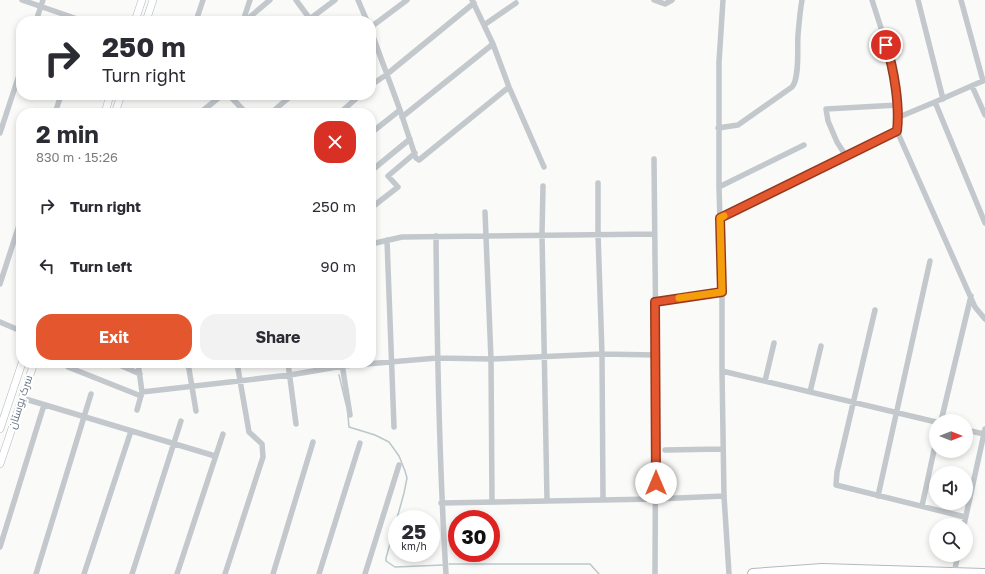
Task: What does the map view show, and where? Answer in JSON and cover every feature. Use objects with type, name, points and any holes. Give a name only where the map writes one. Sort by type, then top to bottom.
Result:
[{"type":"highway","points":[[753,574],[822,569],[871,572],[984,574]]},
{"type":"street","points":[[22,0],[70,16]]},
{"type":"street","points":[[38,16],[43,0]]},
{"type":"street","points":[[137,16],[142,0]]},
{"type":"street","points":[[148,16],[153,0]]},
{"type":"street","points":[[198,16],[203,0]]},
{"type":"street","points":[[245,16],[250,0]]},
{"type":"street","points":[[250,16],[270,0]]},
{"type":"street","points":[[296,0],[306,16]]},
{"type":"street","points":[[314,16],[335,0]]},
{"type":"street","points":[[358,0],[365,16]]},
{"type":"street","points":[[376,23],[407,0]]},
{"type":"street","points":[[654,0],[665,4],[672,0]]},
{"type":"street","points":[[723,0],[719,62],[718,128],[722,292],[724,496],[729,574]]},
{"type":"street","points":[[718,128],[738,125],[795,84],[802,0]]},
{"type":"street","points":[[872,0],[890,56],[898,105],[899,117],[897,131],[975,307],[985,319]]},
{"type":"street","points":[[918,0],[943,99]]},
{"type":"street","points":[[899,117],[984,80],[961,0]]},
{"type":"street","points":[[376,82],[473,2],[493,44],[509,87],[544,167]]},
{"type":"street","points":[[484,25],[516,3]]},
{"type":"street","points":[[402,117],[493,44]]},
{"type":"street","points":[[376,46],[416,158],[419,160],[509,87]]},
{"type":"street","points":[[0,134],[16,84]]},
{"type":"street","points":[[972,86],[985,115]]},
{"type":"street","points":[[206,108],[216,100]]},
{"type":"street","points":[[234,100],[241,108]]},
{"type":"street","points":[[277,108],[286,100]]},
{"type":"street","points":[[346,108],[354,100]]},
{"type":"street","points":[[935,102],[985,222]]},
{"type":"street","points":[[846,156],[836,142],[828,121],[826,110],[898,105]]},
{"type":"street","points":[[376,129],[400,110]]},
{"type":"street","points":[[720,218],[790,185],[897,131]]},
{"type":"street","points":[[376,166],[410,139]]},
{"type":"street","points":[[719,187],[804,145]]},
{"type":"street","points":[[376,204],[398,187],[388,176],[415,153]]},
{"type":"street","points":[[654,159],[656,355],[655,574]]},
{"type":"street","points":[[598,183],[602,354],[602,500]]},
{"type":"street","points":[[543,186],[542,234],[547,500]]},
{"type":"street","points":[[485,212],[491,359],[492,501]]},
{"type":"street","points":[[0,284],[16,234]]},
{"type":"street","points":[[376,243],[402,237],[542,234],[654,234]]},
{"type":"street","points":[[436,236],[437,358],[441,503],[446,574]]},
{"type":"street","points":[[387,240],[394,427]]},
{"type":"street","points":[[878,496],[930,261]]},
{"type":"street","points":[[655,302],[722,292]]},
{"type":"street","points":[[943,414],[971,296]]},
{"type":"street","points":[[875,310],[835,483],[836,486],[965,517],[971,497],[984,432],[973,431]]},
{"type":"street","points":[[0,322],[16,329]]},
{"type":"street","points":[[765,381],[774,343]]},
{"type":"street","points":[[810,392],[821,346]]},
{"type":"street","points":[[376,362],[437,358],[491,359],[602,354],[656,355]]},
{"type":"street","name":"سرک بوستان","points":[[0,429],[20,368]]},
{"type":"street","name":"سرک بوستان","points":[[0,464],[32,368]]},
{"type":"street","points":[[71,368],[142,394],[290,375],[326,368]]},
{"type":"street","points":[[126,368],[140,374]]},
{"type":"street","points":[[137,410],[142,394],[139,368]]},
{"type":"street","points":[[189,368],[196,411]]},
{"type":"street","points":[[225,574],[263,457],[262,444],[249,432],[238,368]]},
{"type":"street","points":[[289,368],[296,424]]},
{"type":"street","points":[[342,368],[350,415]]},
{"type":"street","points":[[722,371],[929,420]]},
{"type":"street","points":[[36,574],[91,394]]},
{"type":"street","points":[[22,398],[215,456]]},
{"type":"street","points":[[0,547],[44,405]]},
{"type":"street","points":[[132,574],[181,421]]},
{"type":"street","points":[[84,574],[130,431]]},
{"type":"street","points":[[177,574],[223,434]]},
{"type":"street","points":[[273,574],[313,442]]},
{"type":"street","points":[[319,574],[360,443]]},
{"type":"street","points":[[665,450],[723,450]]},
{"type":"street","points":[[922,506],[932,458]]},
{"type":"street","points":[[365,574],[399,465]]},
{"type":"street","points":[[441,503],[656,499],[724,496]]},
{"type":"street","points":[[954,573],[956,562]]},
{"type":"waterway","points":[[339,375],[346,404]]},
{"type":"waterway","points":[[348,416],[349,427],[375,435],[389,442],[399,456],[407,478],[386,561],[395,567],[443,565]]},
{"type":"waterway","points":[[449,564],[590,564],[599,574]]},
{"type":"slow traffic","points":[[679,298],[722,292],[720,218],[724,216]]},
{"type":"route","points":[[656,483],[655,302],[722,292],[720,218],[790,185],[897,131],[899,117],[898,105],[890,56],[886,45]]}]
